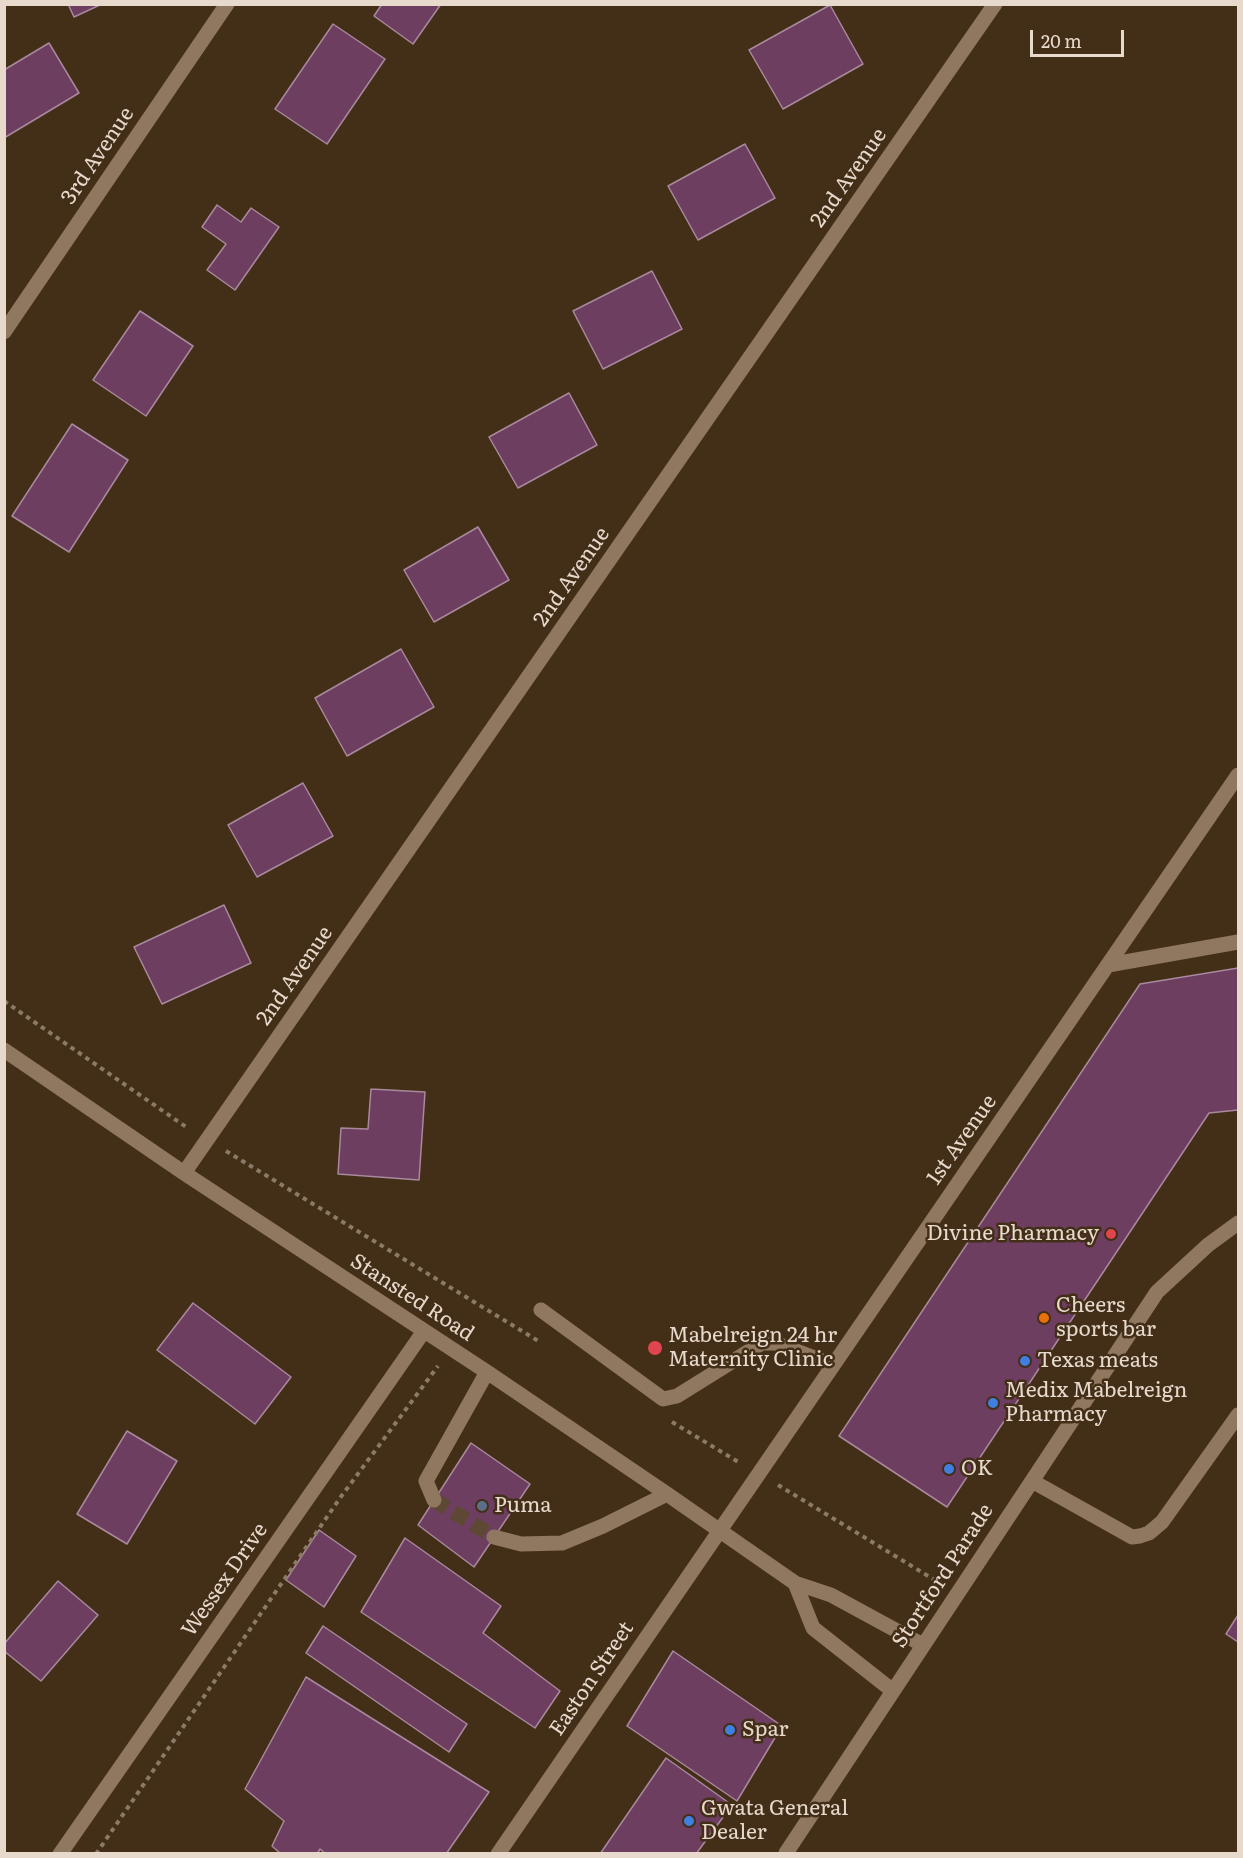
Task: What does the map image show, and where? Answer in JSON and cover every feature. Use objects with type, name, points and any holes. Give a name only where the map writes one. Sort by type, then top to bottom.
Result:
[{"type":"street","name":"3rd Avenue","points":[[4,332],[227,4]]},
{"type":"street","name":"2nd Avenue","points":[[184,1173],[994,4]]},
{"type":"street","name":"1st Avenue","points":[[720,1529],[1239,775]]},
{"type":"street","points":[[1108,965],[1239,942]]},
{"type":"street","name":"Stansted Road","points":[[4,1050],[184,1173],[487,1372],[720,1529],[795,1583],[831,1595],[923,1645]]},
{"type":"street","name":"Stortford Parade","points":[[786,1853],[1157,1292],[1208,1245],[1239,1223]]},
{"type":"street","points":[[541,1310],[663,1399],[677,1396],[762,1343],[775,1343],[833,1365]]},
{"type":"street","name":"Wessex Drive","points":[[60,1854],[424,1331]]},
{"type":"street","points":[[434,1500],[426,1481],[487,1372]]},
{"type":"street","points":[[1032,1481],[1132,1538],[1140,1536],[1149,1533],[1162,1522],[1239,1415]]},
{"type":"street","points":[[494,1538],[521,1544],[562,1543],[603,1526],[667,1494]]},
{"type":"street","name":"Easton Street","points":[[498,1854],[720,1529]]},
{"type":"street","points":[[795,1583],[813,1628],[893,1691]]},
{"type":"path","points":[[4,1001],[186,1127],[541,1342]]},
{"type":"path","points":[[96,1854],[340,1498],[451,1349]]},
{"type":"path","points":[[663,1416],[744,1465]]},
{"type":"path","points":[[774,1483],[957,1594]]},
{"type":"building","points":[[68,4],[102,4],[74,17]]},
{"type":"building","points":[[382,4],[441,4],[413,44],[374,16]]},
{"type":"building","points":[[830,5],[863,64],[783,109],[749,50]]},
{"type":"building","points":[[333,24],[385,59],[327,144],[275,109]]},
{"type":"building","points":[[49,43],[79,93],[4,138],[4,70]]},
{"type":"building","points":[[745,144],[775,198],[698,240],[668,186]]},
{"type":"building","points":[[217,205],[241,222],[251,208],[279,227],[235,290],[207,270],[226,244],[202,227]]},
{"type":"building","points":[[652,271],[682,329],[603,369],[573,311]]},
{"type":"building","points":[[140,311],[193,346],[146,416],[93,380]]},
{"type":"building","points":[[569,393],[597,445],[518,488],[489,437]]},
{"type":"building","points":[[72,424],[128,460],[69,552],[12,516]]},
{"type":"building","points":[[478,527],[509,580],[434,622],[404,570]]},
{"type":"building","points":[[401,649],[434,707],[347,756],[315,698]]},
{"type":"building","points":[[303,783],[333,836],[257,877],[228,825]]},
{"type":"building","points":[[224,905],[251,963],[162,1004],[134,947]]},
{"type":"building","points":[[1238,968],[1238,1110],[1209,1113],[947,1507],[839,1436],[1140,984]]},
{"type":"building","points":[[371,1089],[425,1092],[419,1180],[338,1174],[341,1128],[368,1129]]},
{"type":"building","points":[[193,1303],[291,1377],[255,1424],[157,1350]]},
{"type":"building","points":[[127,1431],[177,1461],[127,1544],[77,1514]]},
{"type":"building","points":[[471,1443],[530,1484],[474,1567],[418,1525]]},
{"type":"building","points":[[319,1530],[356,1556],[324,1607],[286,1580]]},
{"type":"building","points":[[405,1538],[501,1606],[483,1633],[560,1691],[535,1728],[361,1612]]},
{"type":"building","points":[[58,1581],[98,1615],[41,1681],[4,1651],[4,1644]]},
{"type":"building","points":[[1238,1615],[1238,1642],[1226,1634]]},
{"type":"building","points":[[323,1626],[467,1724],[449,1752],[306,1653]]},
{"type":"building","points":[[673,1651],[782,1726],[737,1801],[627,1726]]},
{"type":"building","points":[[306,1677],[489,1792],[446,1854],[326,1854],[320,1849],[317,1854],[281,1854],[272,1846],[284,1821],[245,1789]]},
{"type":"building","points":[[666,1758],[732,1805],[696,1854],[600,1854]]},
{"type":"tunnel","points":[[434,1500],[494,1537]]},
{"type":"place","name":"Divine Pharmacy","points":[[1111,1234]]},
{"type":"place","name":"Cheers sports bar","points":[[1044,1318]]},
{"type":"place","name":"Mabelreign 24 hr Maternity Clinic","points":[[655,1348]]},
{"type":"place","name":"Texas meats","points":[[1025,1361]]},
{"type":"place","name":"Medix Mabelreign Pharmacy","points":[[993,1403]]},
{"type":"place","name":"OK","points":[[949,1469]]},
{"type":"place","name":"Puma","points":[[482,1506]]},
{"type":"place","name":"Spar","points":[[730,1730]]},
{"type":"place","name":"Gwata General Dealer","points":[[689,1821]]}]
